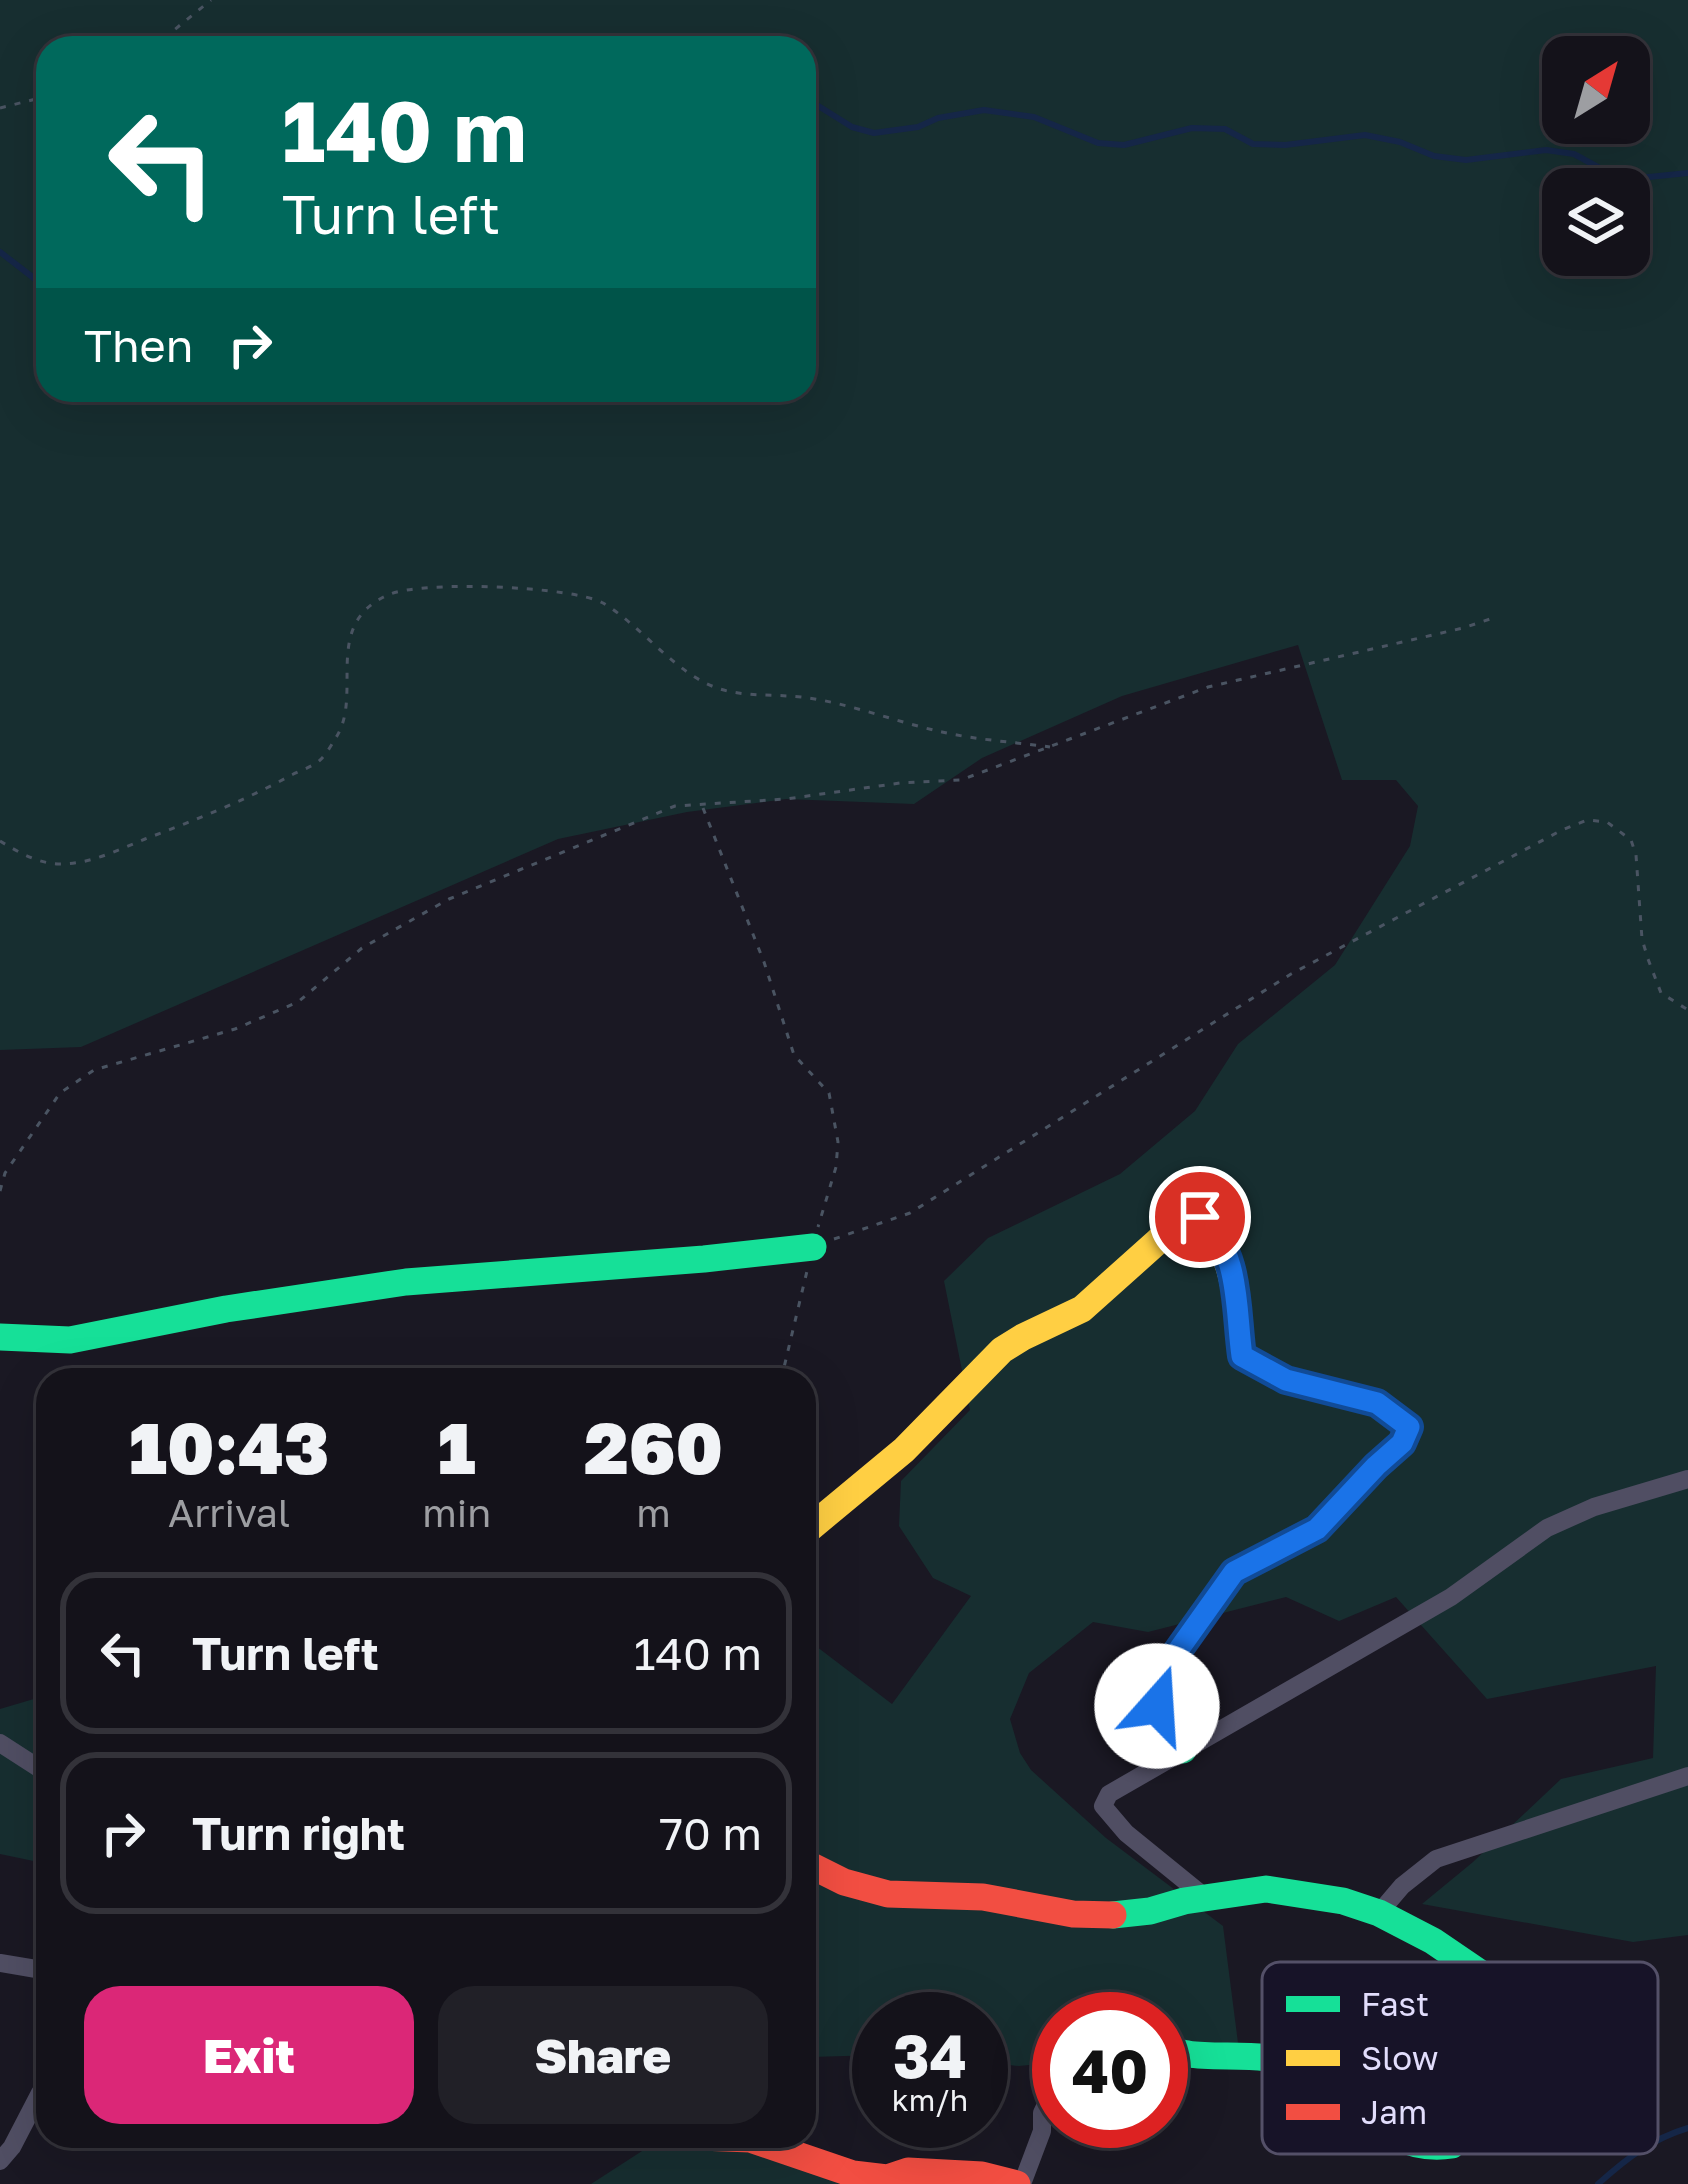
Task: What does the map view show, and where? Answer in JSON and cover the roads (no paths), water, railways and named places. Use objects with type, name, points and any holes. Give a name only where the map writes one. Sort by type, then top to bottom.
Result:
[{"type":"street","points":[[816,1524],[886,1467],[1004,1348],[1086,1307],[1168,1230],[1200,1217],[1217,1232],[1229,1260],[1242,1356],[1286,1380],[1377,1403],[1409,1427],[1402,1443],[1328,1520],[1234,1572],[1198,1620],[1157,1680],[1157,1706],[1183,1750]]},
{"type":"street","points":[[0,1337],[70,1340],[226,1309],[406,1282],[813,1246]]},
{"type":"street","points":[[1207,1898],[1126,1833],[1103,1806],[1109,1794],[1450,1597],[1547,1528],[1594,1507],[1688,1479]]},
{"type":"street","points":[[0,1743],[36,1766]]},
{"type":"street","points":[[1379,1913],[1402,1886],[1436,1859],[1688,1776]]},
{"type":"street","points":[[816,1868],[844,1882],[888,1894],[982,1897],[1073,1914],[1118,1915],[1266,1889],[1342,1901],[1379,1913],[1464,1962]]},
{"type":"street","points":[[0,1964],[36,1969]]},
{"type":"street","points":[[1188,2054],[1262,2059]]},
{"type":"street","points":[[0,2161],[13,2147],[36,2101]]},
{"type":"street","points":[[776,2148],[853,2174],[887,2178],[908,2171],[982,2175],[1020,2184],[1035,2148]]},
{"type":"waterway","points":[[816,104],[852,127],[874,133],[984,110],[1034,117],[1098,143],[1124,145],[1192,128],[1225,129],[1253,144],[1365,135],[1434,156],[1466,160],[1546,150],[1574,154],[1607,172],[1639,178],[1688,173]]},
{"type":"waterway","points":[[0,252],[36,280]]},
{"type":"waterway","points":[[1658,2140],[1688,2128]]},
{"type":"waterway","points":[[1598,2184],[1636,2154]]}]
